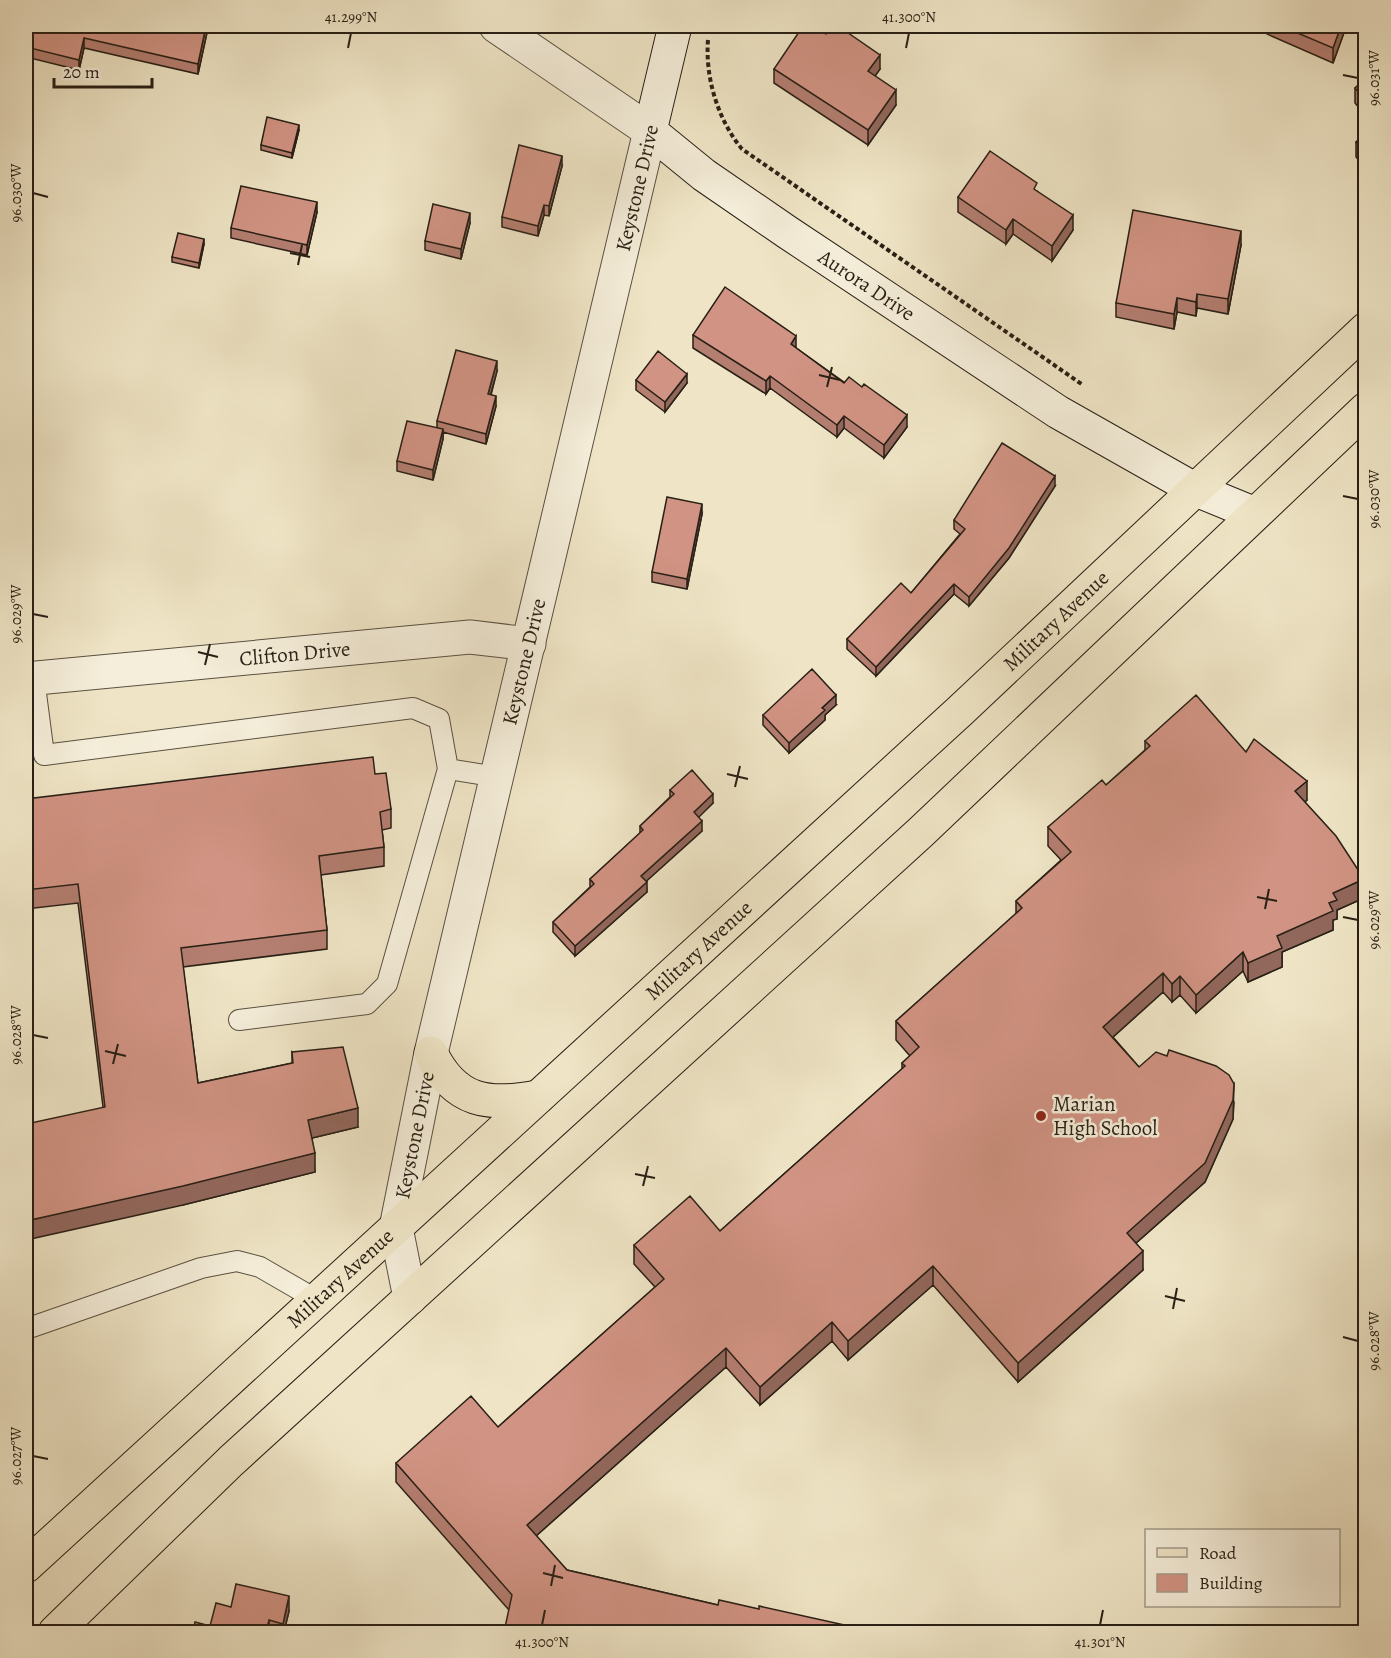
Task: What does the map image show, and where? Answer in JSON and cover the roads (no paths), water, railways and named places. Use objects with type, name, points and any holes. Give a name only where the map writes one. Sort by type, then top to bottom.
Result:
[{"type":"main road","name":"Military Avenue","points":[[26,1566],[960,711],[1365,328]]},
{"type":"main road","points":[[55,1632],[231,1461],[921,832],[1365,409]]},
{"type":"main road","points":[[431,1053],[439,1070],[449,1080],[483,1101],[506,1103],[538,1097]]},
{"type":"street","name":"Aurora Drive","points":[[496,26],[650,131],[704,175],[1058,412],[1194,489],[1255,514]]},
{"type":"street","name":"Keystone Drive","points":[[410,1298],[396,1228],[431,1053],[675,26]]},
{"type":"street","name":"Clifton Drive","points":[[30,679],[470,637],[529,644]]},
{"type":"lane","points":[[30,679],[44,755],[413,708],[439,719],[448,769],[387,984],[367,1004],[239,1020]]},
{"type":"lane","points":[[448,769],[497,777]]},
{"type":"lane","points":[[26,1329],[201,1268],[237,1261],[260,1267],[317,1300]]},
{"type":"place","name":"Marian High School","points":[[1041,1116]]}]
